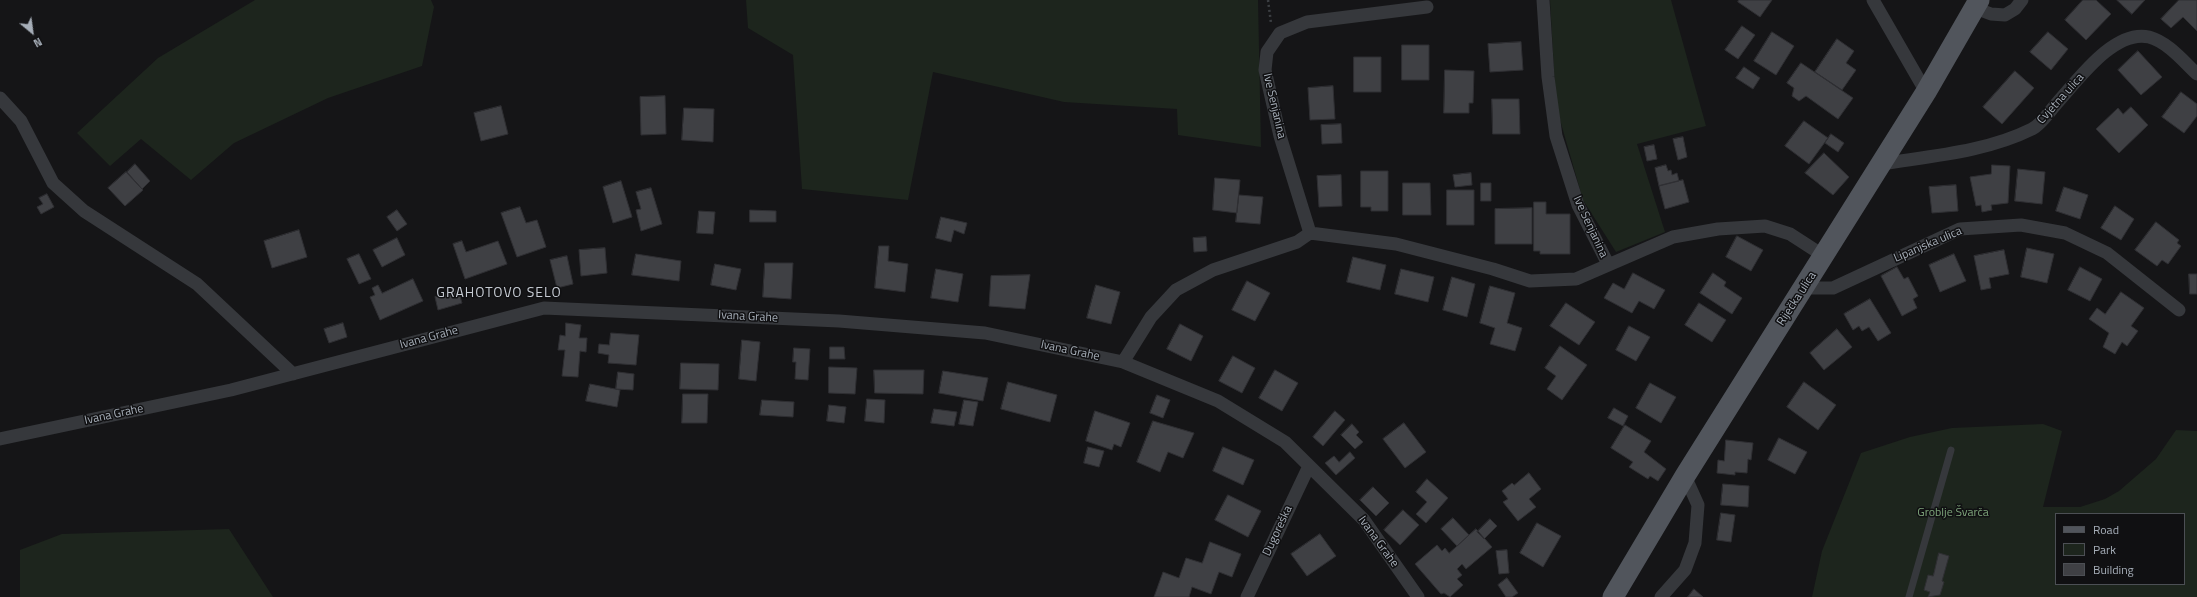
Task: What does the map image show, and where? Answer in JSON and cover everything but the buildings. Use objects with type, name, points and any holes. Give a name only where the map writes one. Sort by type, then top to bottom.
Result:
[{"type":"main road","name":"Riječka ulica","points":[[1613,597],[1685,476],[1926,92],[1977,4]]},
{"type":"street","name":"Ive Senjanina","points":[[1542,0],[1548,77],[1556,136],[1578,205],[1608,264]]},
{"type":"street","points":[[1873,0],[1926,92]]},
{"type":"street","points":[[1977,4],[1991,14],[2005,15],[2015,9],[2022,0]]},
{"type":"street","name":"Ive Senjanina","points":[[1428,7],[1307,22],[1280,33],[1268,52],[1265,70],[1280,136],[1310,233],[1396,244],[1493,269],[1530,281],[1576,280],[1608,264],[1673,237],[1718,229],[1765,226],[1790,234],[1824,256]]},
{"type":"street","name":"Cvjetna ulica","points":[[1881,164],[1941,155],[1999,142],[2034,129],[2088,69],[2112,46],[2133,37],[2150,37],[2168,48],[2197,74]]},
{"type":"street","points":[[0,98],[21,121],[53,183],[84,211],[197,284],[293,374]]},
{"type":"street","name":"Lipanjska ulica","points":[[1803,288],[1833,288],[1960,229],[2021,225],[2066,233],[2107,253],[2179,310]]},
{"type":"street","points":[[1123,362],[1151,317],[1176,290],[1212,270],[1297,242],[1310,233]]},
{"type":"street","name":"Ivana Grahe","points":[[0,439],[231,390],[544,308],[839,321],[985,333],[1123,362],[1218,401],[1285,442],[1364,520],[1418,597]]},
{"type":"street","name":"Dugoreška","points":[[1247,597],[1309,466]]},
{"type":"street","points":[[1661,597],[1684,570],[1695,543],[1698,505],[1685,476]]},
{"type":"lane","points":[[1909,597],[1951,450]]},
{"type":"green space","points":[[255,0],[431,0],[434,7],[422,66],[328,98],[234,143],[191,180],[141,139],[110,166],[77,133],[158,58]]},
{"type":"green space","points":[[746,0],[1258,0],[1261,147],[1178,135],[1177,109],[1064,102],[933,72],[908,200],[802,189],[793,55],[748,28]]},
{"type":"green space","points":[[1550,0],[1671,0],[1706,126],[1637,144],[1665,232],[1616,252],[1583,200],[1556,106]]},
{"type":"green space","name":"Groblje Švarča","points":[[2043,424],[2062,431],[2043,507],[2080,507],[2105,499],[2119,491],[2156,459],[2176,430],[2197,431],[2197,597],[1812,597],[1822,551],[1861,453],[1910,437],[1952,428]]},
{"type":"green space","points":[[229,529],[273,597],[20,597],[20,550],[62,534]]},
{"type":"district","name":"GRAHOTOVO SELO","points":[[499,294]]}]
